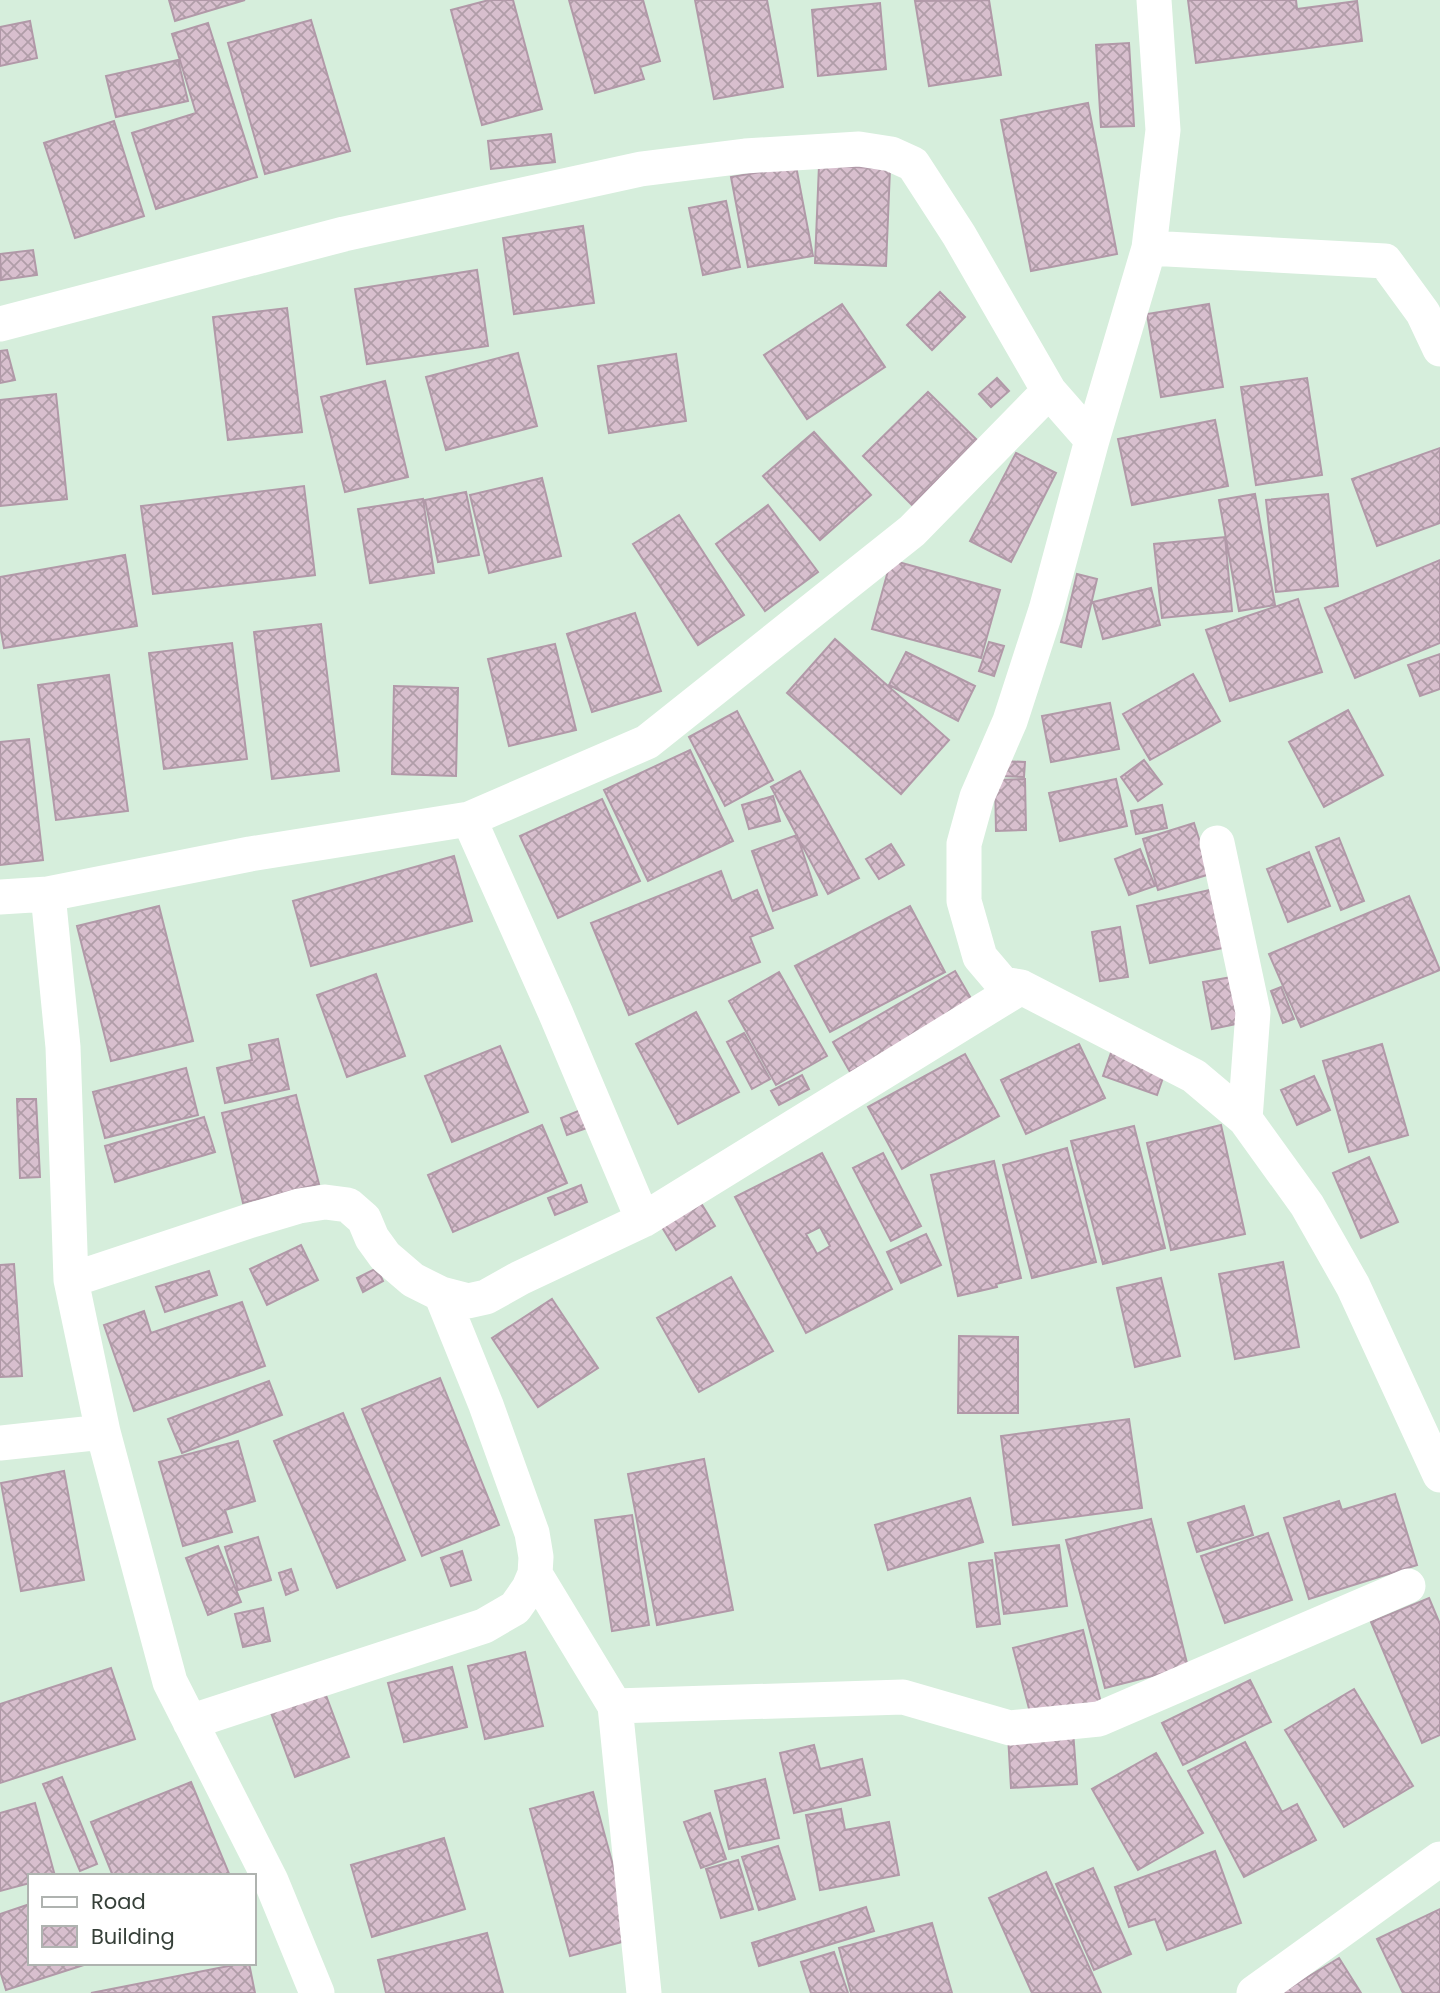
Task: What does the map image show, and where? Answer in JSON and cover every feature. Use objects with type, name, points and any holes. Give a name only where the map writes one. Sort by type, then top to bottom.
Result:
[{"type":"street","points":[[1154,0],[1163,130],[1149,248],[1092,440],[1046,610],[1010,721],[976,797],[964,844],[964,901],[980,957],[1003,984],[1021,987],[1194,1076],[1245,1119],[1307,1205],[1353,1286],[1440,1475]]},
{"type":"street","points":[[0,324],[344,234],[641,169],[745,156],[859,149],[891,154],[913,164],[959,235],[1049,390],[1092,440]]},
{"type":"street","points":[[1149,248],[1385,261],[1423,313],[1440,349]]},
{"type":"street","points":[[0,897],[48,894],[250,854],[469,819],[647,742],[912,531],[1049,390]]},
{"type":"street","points":[[469,819],[556,1014],[642,1220]]},
{"type":"street","points":[[1217,843],[1253,1012],[1245,1119]]},
{"type":"street","points":[[48,894],[62,1047],[71,1280],[103,1432],[170,1682],[271,1881],[317,1993]]},
{"type":"street","points":[[71,1280],[251,1220],[299,1206],[324,1202],[348,1205],[364,1219],[372,1238],[385,1256],[414,1280],[441,1294],[468,1301],[486,1297],[642,1220],[1021,987]]},
{"type":"street","points":[[190,1722],[484,1626],[515,1608],[529,1588],[535,1574],[536,1557],[532,1533],[486,1405],[441,1294]]},
{"type":"street","points":[[0,1443],[103,1432]]},
{"type":"street","points":[[535,1574],[615,1706],[645,1993]]},
{"type":"street","points":[[615,1706],[903,1697],[1010,1728],[1099,1719],[1408,1586]]},
{"type":"street","points":[[1254,1993],[1440,1859]]},
{"type":"building","points":[[169,0],[245,0],[175,21]]},
{"type":"building","points":[[489,0],[513,0],[542,109],[482,125],[451,10]]},
{"type":"building","points":[[569,0],[643,0],[660,61],[640,67],[644,79],[595,93]]},
{"type":"building","points":[[695,0],[767,0],[783,87],[714,99]]},
{"type":"building","points":[[989,0],[1001,75],[929,86],[915,1]]},
{"type":"building","points":[[1188,0],[1296,0],[1297,9],[1357,1],[1362,41],[1196,63]]},
{"type":"building","points":[[880,3],[886,69],[818,76],[812,10]]},
{"type":"building","points":[[311,20],[350,151],[265,174],[228,43]]},
{"type":"building","points":[[30,21],[37,58],[0,66],[0,27]]},
{"type":"building","points":[[208,23],[257,177],[156,209],[132,133],[196,113],[172,34]]},
{"type":"building","points":[[1129,43],[1134,126],[1101,127],[1096,45]]},
{"type":"building","points":[[178,60],[188,101],[116,117],[106,76]]},
{"type":"building","points":[[1088,103],[1117,254],[1031,271],[1001,120]]},
{"type":"building","points":[[114,121],[144,216],[75,238],[44,143]]},
{"type":"building","points":[[551,134],[555,162],[491,169],[488,141]]},
{"type":"building","points":[[819,165],[890,169],[886,266],[815,263]]},
{"type":"building","points":[[796,166],[813,256],[748,267],[731,177]]},
{"type":"building","points":[[726,201],[740,267],[703,275],[689,208]]},
{"type":"building","points":[[583,226],[594,303],[514,314],[503,238]]},
{"type":"building","points":[[33,250],[37,275],[1,280],[0,254]]},
{"type":"building","points":[[477,270],[488,346],[367,364],[355,289]]},
{"type":"building","points":[[940,292],[965,317],[932,350],[907,325]]},
{"type":"building","points":[[842,304],[885,367],[807,419],[764,355]]},
{"type":"building","points":[[1209,304],[1223,387],[1161,397],[1147,314]]},
{"type":"building","points":[[287,308],[302,432],[228,440],[213,317]]},
{"type":"building","points":[[7,350],[15,380],[0,383],[0,351]]},
{"type":"building","points":[[518,353],[537,426],[446,450],[426,377]]},
{"type":"building","points":[[676,354],[686,421],[609,433],[598,366]]},
{"type":"building","points":[[997,378],[1009,391],[991,407],[979,394]]},
{"type":"building","points":[[1307,378],[1322,475],[1256,485],[1241,387]]},
{"type":"building","points":[[385,381],[408,477],[345,492],[321,397]]},
{"type":"building","points":[[928,392],[977,440],[912,505],[863,456]]},
{"type":"building","points":[[56,394],[67,499],[0,506],[0,400]]},
{"type":"building","points":[[1215,420],[1228,486],[1132,505],[1118,439]]},
{"type":"building","points":[[814,432],[871,495],[820,540],[763,476]]},
{"type":"building","points":[[1440,448],[1440,523],[1377,546],[1352,479]]},
{"type":"building","points":[[1016,453],[1056,473],[1011,562],[970,541]]},
{"type":"building","points":[[542,478],[561,556],[489,573],[470,495]]},
{"type":"building","points":[[304,486],[315,575],[153,594],[141,506]]},
{"type":"building","points":[[466,492],[479,555],[438,562],[425,500]]},
{"type":"building","points":[[1255,494],[1275,605],[1239,611],[1219,500]]},
{"type":"building","points":[[1328,494],[1338,586],[1276,592],[1266,500]]},
{"type":"building","points":[[423,499],[434,573],[370,583],[358,509]]},
{"type":"building","points":[[768,505],[818,572],[765,611],[716,544]]},
{"type":"building","points":[[679,515],[744,615],[698,645],[633,544]]},
{"type":"building","points":[[1225,537],[1232,611],[1162,618],[1154,544]]},
{"type":"building","points":[[125,555],[137,626],[4,648],[0,626],[0,577]]},
{"type":"building","points":[[891,560],[1000,590],[981,658],[872,629]]},
{"type":"building","points":[[1440,560],[1440,643],[1355,678],[1325,608]]},
{"type":"building","points":[[1077,574],[1097,579],[1081,647],[1061,642]]},
{"type":"building","points":[[1151,588],[1160,625],[1103,639],[1093,602]]},
{"type":"building","points":[[1298,599],[1322,672],[1230,701],[1206,630]]},
{"type":"building","points":[[635,613],[661,691],[592,712],[567,634]]},
{"type":"building","points":[[321,624],[339,771],[272,779],[254,632]]},
{"type":"building","points":[[835,639],[949,740],[901,794],[787,693]]},
{"type":"building","points":[[989,642],[1004,646],[994,676],[979,671]]},
{"type":"building","points":[[232,643],[247,759],[164,769],[149,653]]},
{"type":"building","points":[[555,644],[576,730],[509,746],[488,659]]},
{"type":"building","points":[[906,652],[975,686],[958,721],[889,685]]},
{"type":"building","points":[[1440,654],[1440,689],[1420,696],[1408,665]]},
{"type":"building","points":[[1193,674],[1220,721],[1150,760],[1123,714]]},
{"type":"building","points":[[109,675],[128,811],[56,820],[38,685]]},
{"type":"building","points":[[394,686],[458,688],[456,776],[392,774]]},
{"type":"building","points":[[1110,703],[1119,749],[1051,762],[1042,716]]},
{"type":"building","points":[[1348,710],[1383,775],[1324,807],[1289,742]]},
{"type":"building","points":[[737,711],[773,780],[725,806],[689,737]]},
{"type":"building","points":[[29,739],[43,860],[0,865],[0,742]]},
{"type":"building","points":[[690,750],[733,841],[648,881],[604,790]]},
{"type":"building","points":[[1144,760],[1162,784],[1138,801],[1121,777]]},
{"type":"building","points":[[1001,761],[1025,762],[1024,777],[1000,776]]},
{"type":"building","points":[[800,771],[859,878],[828,894],[771,787]]},
{"type":"building","points":[[1025,779],[1026,830],[996,831],[995,780]]},
{"type":"building","points":[[1116,779],[1127,826],[1060,841],[1049,793]]},
{"type":"building","points":[[773,796],[780,821],[749,829],[742,805]]},
{"type":"building","points":[[602,799],[640,881],[558,918],[520,836]]},
{"type":"building","points":[[1162,805],[1167,828],[1136,834],[1131,811]]},
{"type":"building","points":[[1194,823],[1210,874],[1158,890],[1143,839]]},
{"type":"building","points":[[797,835],[817,895],[773,911],[752,851]]},
{"type":"building","points":[[1339,838],[1364,901],[1341,910],[1316,847]]},
{"type":"building","points":[[891,844],[904,865],[879,879],[866,859]]},
{"type":"building","points":[[1140,849],[1155,886],[1129,895],[1115,859]]},
{"type":"building","points":[[1309,852],[1330,906],[1288,922],[1267,869]]},
{"type":"building","points":[[454,856],[472,921],[311,966],[293,901]]},
{"type":"building","points":[[721,871],[732,901],[757,890],[773,928],[750,937],[760,962],[629,1015],[591,923]]},
{"type":"building","points":[[1210,890],[1223,948],[1150,963],[1137,906]]},
{"type":"building","points":[[1409,896],[1440,970],[1301,1027],[1269,954]]},
{"type":"building","points":[[159,906],[193,1041],[111,1061],[77,926]]},
{"type":"building","points":[[910,906],[945,972],[830,1032],[795,966]]},
{"type":"building","points":[[1120,927],[1128,977],[1100,981],[1092,932]]},
{"type":"building","points":[[955,971],[973,1002],[850,1072],[833,1042]]},
{"type":"building","points":[[779,972],[827,1056],[776,1085],[729,1001]]},
{"type":"building","points":[[376,974],[405,1056],[347,1077],[317,995]]},
{"type":"building","points":[[1232,977],[1241,1023],[1212,1029],[1203,982]]},
{"type":"building","points":[[1281,987],[1294,1019],[1283,1023],[1271,991]]},
{"type":"building","points":[[696,1012],[739,1092],[678,1124],[636,1044]]},
{"type":"building","points":[[744,1033],[770,1079],[752,1089],[727,1042]]},
{"type":"building","points":[[278,1039],[289,1089],[225,1103],[217,1068],[252,1060],[249,1045]]},
{"type":"building","points":[[1079,1044],[1105,1098],[1026,1134],[1001,1080]]},
{"type":"building","points":[[1382,1044],[1408,1135],[1349,1152],[1323,1061]]},
{"type":"building","points":[[500,1046],[528,1112],[452,1142],[425,1076]]},
{"type":"building","points":[[1112,1050],[1166,1069],[1157,1095],[1103,1076]]},
{"type":"building","points":[[965,1054],[999,1116],[902,1169],[868,1107]]},
{"type":"building","points":[[186,1068],[198,1115],[105,1138],[93,1092]]},
{"type":"building","points":[[802,1075],[809,1089],[779,1105],[771,1091]]},
{"type":"building","points":[[1314,1076],[1330,1110],[1297,1125],[1281,1090]]},
{"type":"building","points":[[296,1095],[319,1184],[243,1203],[222,1113]]},
{"type":"building","points":[[17,1099],[36,1099],[40,1177],[20,1178]]},
{"type":"building","points":[[583,1109],[590,1127],[567,1135],[561,1118]]},
{"type":"building","points":[[204,1117],[215,1152],[115,1182],[105,1146]]},
{"type":"building","points":[[542,1125],[567,1183],[453,1232],[428,1175]]},
{"type":"building","points":[[1221,1125],[1245,1234],[1171,1250],[1147,1143]]},
{"type":"building","points":[[1134,1126],[1165,1248],[1103,1264],[1071,1141]]},
{"type":"building","points":[[1067,1148],[1096,1262],[1032,1278],[1003,1165]]},
{"type":"building","points":[[822,1153],[892,1289],[806,1333],[735,1197]],"holes":[[[820,1227],[830,1246],[817,1254],[806,1234]]]},
{"type":"building","points":[[883,1153],[921,1226],[891,1241],[853,1168]]},
{"type":"building","points":[[1369,1157],[1398,1222],[1361,1238],[1333,1173]]},
{"type":"building","points":[[994,1161],[1021,1278],[958,1296],[931,1175]]},
{"type":"building","points":[[581,1185],[587,1202],[555,1215],[548,1198]]},
{"type":"building","points":[[696,1195],[715,1226],[676,1250],[657,1219]]},
{"type":"building","points":[[926,1234],[941,1265],[901,1283],[887,1252]]},
{"type":"building","points":[[301,1245],[318,1280],[267,1305],[250,1269]]},
{"type":"building","points":[[1283,1262],[1299,1347],[1235,1359],[1219,1274]]},
{"type":"building","points":[[14,1264],[22,1376],[0,1377],[0,1265]]},
{"type":"building","points":[[377,1268],[383,1281],[363,1292],[357,1278]]},
{"type":"building","points":[[209,1271],[217,1295],[165,1312],[156,1287]]},
{"type":"building","points":[[731,1277],[773,1351],[699,1392],[657,1318]]},
{"type":"building","points":[[1161,1278],[1180,1356],[1135,1367],[1117,1288]]},
{"type":"building","points":[[552,1299],[598,1368],[538,1407],[492,1338]]},
{"type":"building","points":[[242,1302],[265,1366],[134,1411],[104,1325],[144,1311],[151,1333]]},
{"type":"building","points":[[959,1336],[1018,1337],[1018,1413],[958,1413]]},
{"type":"building","points":[[440,1378],[499,1525],[422,1556],[362,1409]]},
{"type":"building","points":[[269,1381],[282,1415],[182,1453],[168,1419]]},
{"type":"building","points":[[343,1413],[405,1560],[337,1588],[274,1441]]},
{"type":"building","points":[[1129,1419],[1142,1508],[1013,1525],[1001,1436]]},
{"type":"building","points":[[238,1441],[255,1501],[225,1510],[232,1532],[183,1546],[159,1462]]},
{"type":"building","points":[[704,1459],[733,1610],[657,1625],[628,1474]]},
{"type":"building","points":[[64,1471],[84,1580],[21,1591],[1,1483]]},
{"type":"building","points":[[1395,1494],[1417,1565],[1309,1599],[1284,1518],[1339,1501],[1342,1510]]},
{"type":"building","points":[[970,1498],[983,1542],[888,1570],[875,1525]]},
{"type":"building","points":[[1244,1506],[1253,1535],[1197,1552],[1188,1523]]},
{"type":"building","points":[[632,1515],[649,1625],[612,1631],[595,1520]]},
{"type":"building","points":[[1151,1519],[1188,1667],[1105,1688],[1066,1540]]},
{"type":"building","points":[[1268,1533],[1292,1600],[1225,1623],[1201,1556]]},
{"type":"building","points":[[258,1537],[271,1580],[238,1590],[225,1547]]},
{"type":"building","points":[[1059,1545],[1067,1606],[1004,1614],[995,1553]]},
{"type":"building","points":[[218,1546],[241,1602],[208,1615],[186,1558]]},
{"type":"building","points":[[462,1551],[471,1580],[451,1586],[441,1558]]},
{"type":"building","points":[[992,1560],[1000,1624],[977,1627],[969,1563]]},
{"type":"building","points":[[291,1569],[298,1590],[286,1595],[279,1573]]},
{"type":"building","points":[[1429,1598],[1440,1624],[1440,1735],[1422,1743],[1371,1622]]},
{"type":"building","points":[[263,1608],[270,1641],[243,1647],[235,1614]]},
{"type":"building","points":[[1083,1630],[1101,1703],[1032,1720],[1013,1648]]},
{"type":"building","points":[[525,1652],[543,1726],[485,1739],[468,1666]]},
{"type":"building","points":[[452,1667],[467,1727],[404,1742],[388,1683]]},
{"type":"building","points":[[111,1668],[135,1739],[0,1783],[0,1704]]},
{"type":"building","points":[[1250,1680],[1271,1722],[1183,1765],[1162,1723]]},
{"type":"building","points":[[1354,1689],[1413,1786],[1344,1827],[1285,1730]]},
{"type":"building","points":[[324,1690],[349,1757],[295,1777],[270,1710]]},
{"type":"building","points":[[1073,1731],[1077,1784],[1011,1788],[1008,1735]]},
{"type":"building","points":[[1245,1742],[1282,1812],[1297,1804],[1316,1840],[1244,1877],[1188,1771]]},
{"type":"building","points":[[814,1745],[820,1769],[862,1759],[870,1795],[794,1813],[780,1753]]},
{"type":"building","points":[[1156,1753],[1203,1833],[1138,1870],[1092,1789]]},
{"type":"building","points":[[62,1777],[97,1864],[80,1871],[43,1784]]},
{"type":"building","points":[[765,1779],[779,1838],[729,1849],[715,1791]]},
{"type":"building","points":[[191,1782],[229,1874],[112,1874],[91,1822]]},
{"type":"building","points":[[593,1792],[633,1939],[570,1956],[530,1809]]},
{"type":"building","points":[[35,1803],[54,1874],[28,1874],[28,1884],[0,1891],[0,1813]]},
{"type":"building","points":[[841,1809],[845,1830],[889,1822],[899,1875],[820,1890],[806,1815]]},
{"type":"building","points":[[710,1813],[726,1859],[701,1868],[684,1822]]},
{"type":"building","points":[[444,1838],[465,1909],[372,1937],[351,1865]]},
{"type":"building","points":[[778,1846],[795,1899],[759,1910],[742,1857]]},
{"type":"building","points":[[1215,1851],[1241,1923],[1167,1950],[1155,1919],[1129,1927],[1115,1887]]},
{"type":"building","points":[[738,1860],[753,1909],[721,1918],[706,1869]]},
{"type":"building","points":[[1093,1868],[1131,1954],[1094,1970],[1056,1884]]},
{"type":"building","points":[[1046,1872],[1101,1993],[1032,1993],[989,1898]]},
{"type":"building","points":[[28,1905],[28,1965],[84,1965],[6,1990],[0,1971],[0,1914]]},
{"type":"building","points":[[866,1907],[874,1931],[759,1966],[752,1943]]},
{"type":"building","points":[[1440,1909],[1440,1993],[1403,1993],[1377,1939]]},
{"type":"building","points":[[932,1923],[952,1993],[851,1993],[839,1948]]},
{"type":"building","points":[[487,1933],[503,1993],[386,1993],[378,1960]]},
{"type":"building","points":[[834,1952],[848,1993],[811,1993],[801,1962]]},
{"type":"building","points":[[1339,1958],[1361,1993],[1281,1993]]},
{"type":"building","points":[[234,1965],[249,1965],[255,1993],[91,1993]]}]
